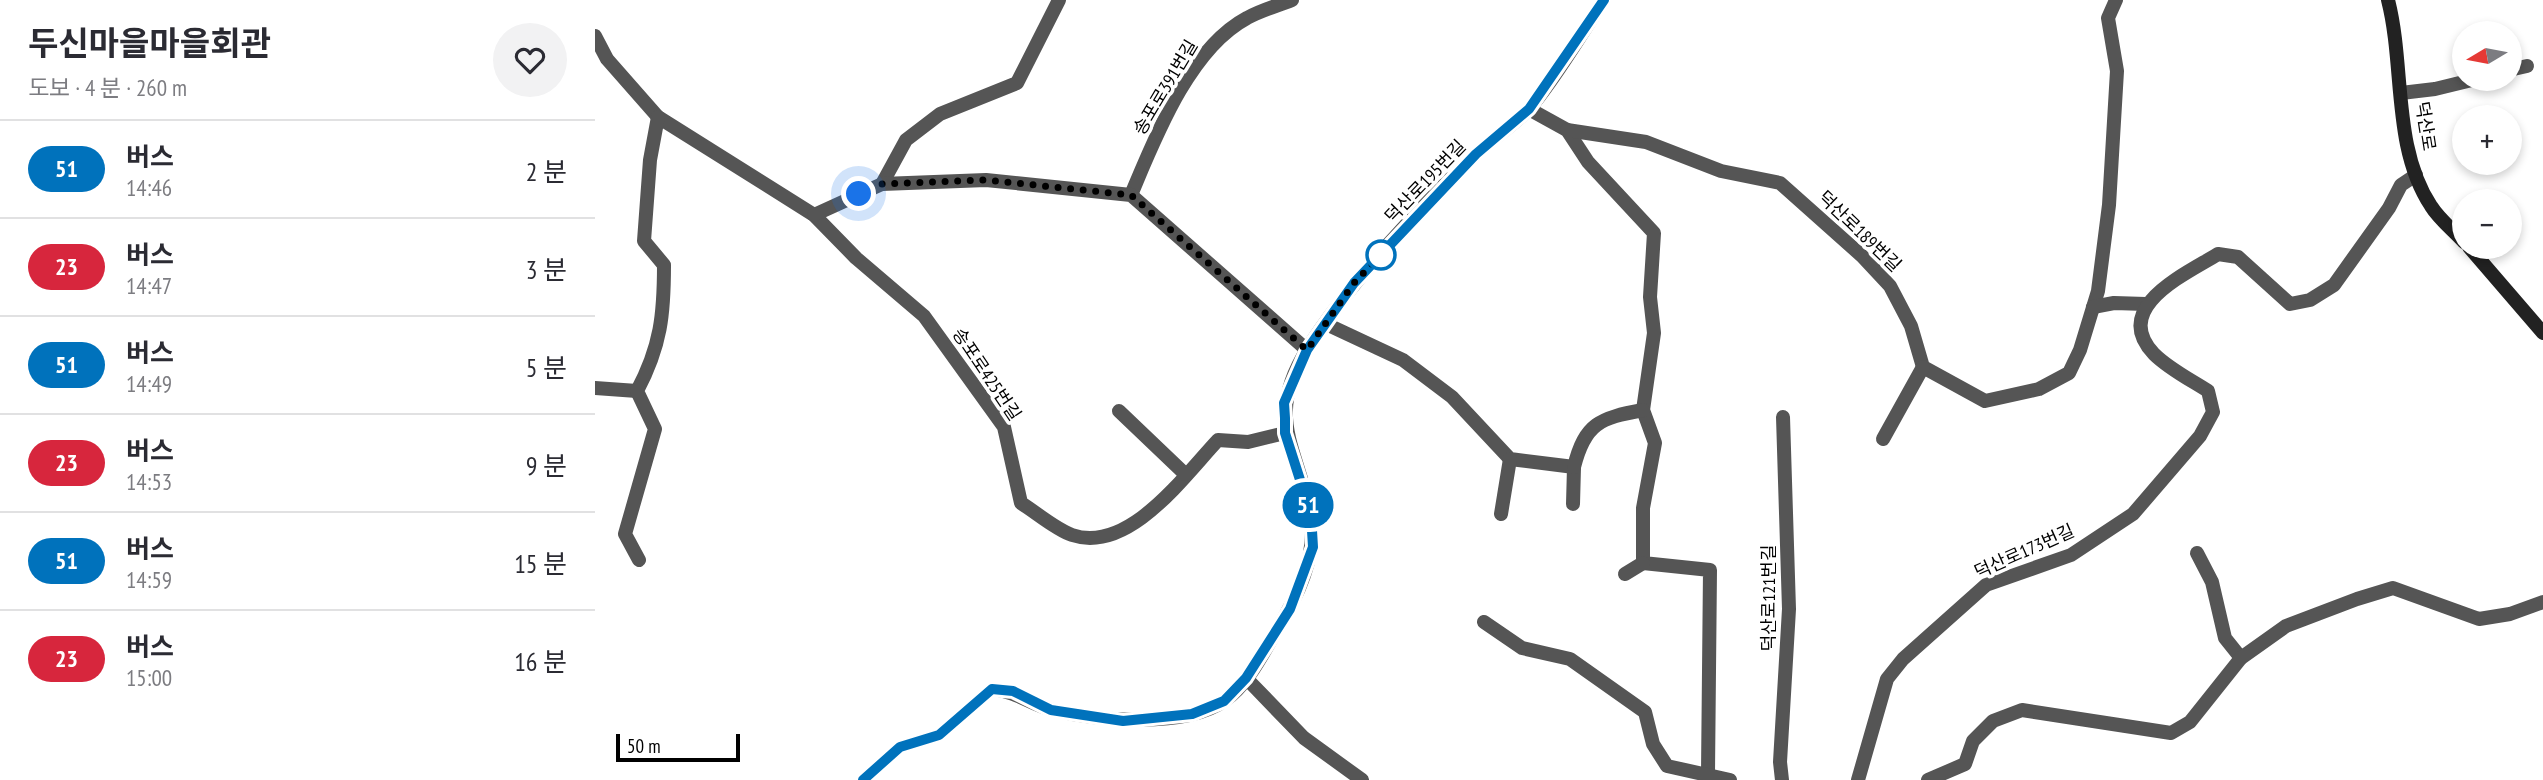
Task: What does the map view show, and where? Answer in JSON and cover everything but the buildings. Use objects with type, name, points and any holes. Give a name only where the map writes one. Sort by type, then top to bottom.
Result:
[{"type":"street","points":[[882,184],[906,140],[940,114],[1017,83],[1059,0]]},
{"type":"street","name":"송포로391번길","points":[[1131,195],[1152,144],[1184,86],[1213,43],[1246,18],[1291,0]]},
{"type":"street","name":"덕산로195번길","points":[[863,780],[900,747],[939,735],[992,689],[1013,691],[1051,710],[1123,721],[1192,714],[1224,701],[1246,678],[1290,609],[1313,547],[1311,514],[1285,433],[1284,403],[1307,350],[1354,283],[1457,174],[1529,109],[1604,0]]},
{"type":"street","points":[[1884,439],[1923,367],[1985,401],[2039,389],[2069,373],[2080,350],[2093,307],[2109,205],[2117,71],[2108,18],[2116,0]]},
{"type":"street","name":"덕산로","points":[[2388,0],[2408,142],[2416,175],[2431,206],[2452,229]]},
{"type":"street","name":"송포로425번길","points":[[595,36],[607,59],[658,117],[814,215],[856,258],[924,316],[1004,427],[1021,503],[1072,535],[1104,538],[1141,520],[1218,440],[1248,442],[1285,433]]},
{"type":"street","points":[[2522,67],[2527,66]]},
{"type":"street","points":[[2402,93],[2452,85]]},
{"type":"street","points":[[1529,109],[1567,130],[1588,162],[1654,233],[1650,297],[1654,333],[1643,410],[1654,443],[1643,508],[1643,563]]},
{"type":"street","points":[[637,391],[653,362],[664,317],[664,265],[644,241],[650,160],[658,117]]},
{"type":"street","name":"덕산로189번길","points":[[1567,130],[1647,142],[1721,171],[1780,183],[1863,256],[1890,286],[1911,326],[1923,367]]},
{"type":"street","points":[[2093,307],[2114,303],[2146,304],[2161,290],[2218,254],[2238,257],[2290,304],[2310,300],[2334,285],[2389,208],[2401,185],[2416,175]]},
{"type":"street","points":[[814,215],[882,184],[986,180],[1131,195],[1307,350]]},
{"type":"street","points":[[2479,259],[2543,333]]},
{"type":"street","name":"덕산로173번길","points":[[1858,780],[1887,679],[1903,659],[1986,585],[2071,555],[2133,514],[2200,436],[2213,412],[2208,391],[2155,355],[2142,337],[2141,323],[2146,304]]},
{"type":"street","points":[[1326,324],[1402,360],[1452,397],[1510,459],[1574,467]]},
{"type":"street","points":[[595,388],[637,391]]},
{"type":"street","points":[[637,391],[655,429],[625,534],[639,560]]},
{"type":"street","points":[[1573,504],[1574,467],[1580,444],[1594,424],[1619,414],[1643,410]]},
{"type":"street","points":[[1119,411],[1185,474]]},
{"type":"street","name":"덕산로121번길","points":[[1782,780],[1780,762],[1789,609],[1783,417]]},
{"type":"street","points":[[1501,514],[1510,459]]},
{"type":"street","points":[[2197,553],[2212,582],[2225,638],[2241,658]]},
{"type":"street","points":[[1625,574],[1643,563],[1710,570],[1708,773]]},
{"type":"street","points":[[1928,780],[1965,764],[1973,741],[1993,721],[2021,710],[2171,733],[2190,722],[2241,658],[2286,625],[2393,588],[2479,619],[2510,614],[2543,602]]},
{"type":"street","points":[[1484,622],[1522,648],[1570,659],[1646,712],[1653,744],[1667,766],[1730,780]]},
{"type":"street","points":[[1246,678],[1338,774],[1362,780]]},
{"type":"bus line","name":"51","points":[[863,780],[900,747],[939,735],[992,689],[1013,691],[1051,710],[1123,721],[1192,714],[1224,701],[1246,678],[1290,609],[1313,547],[1311,514],[1285,433],[1284,403],[1307,350],[1354,283],[1476,154],[1529,109],[1604,0]]},
{"type":"route","points":[[859,194],[882,184],[986,180],[1131,195],[1307,350],[1354,283],[1389,246],[1381,255]]}]
